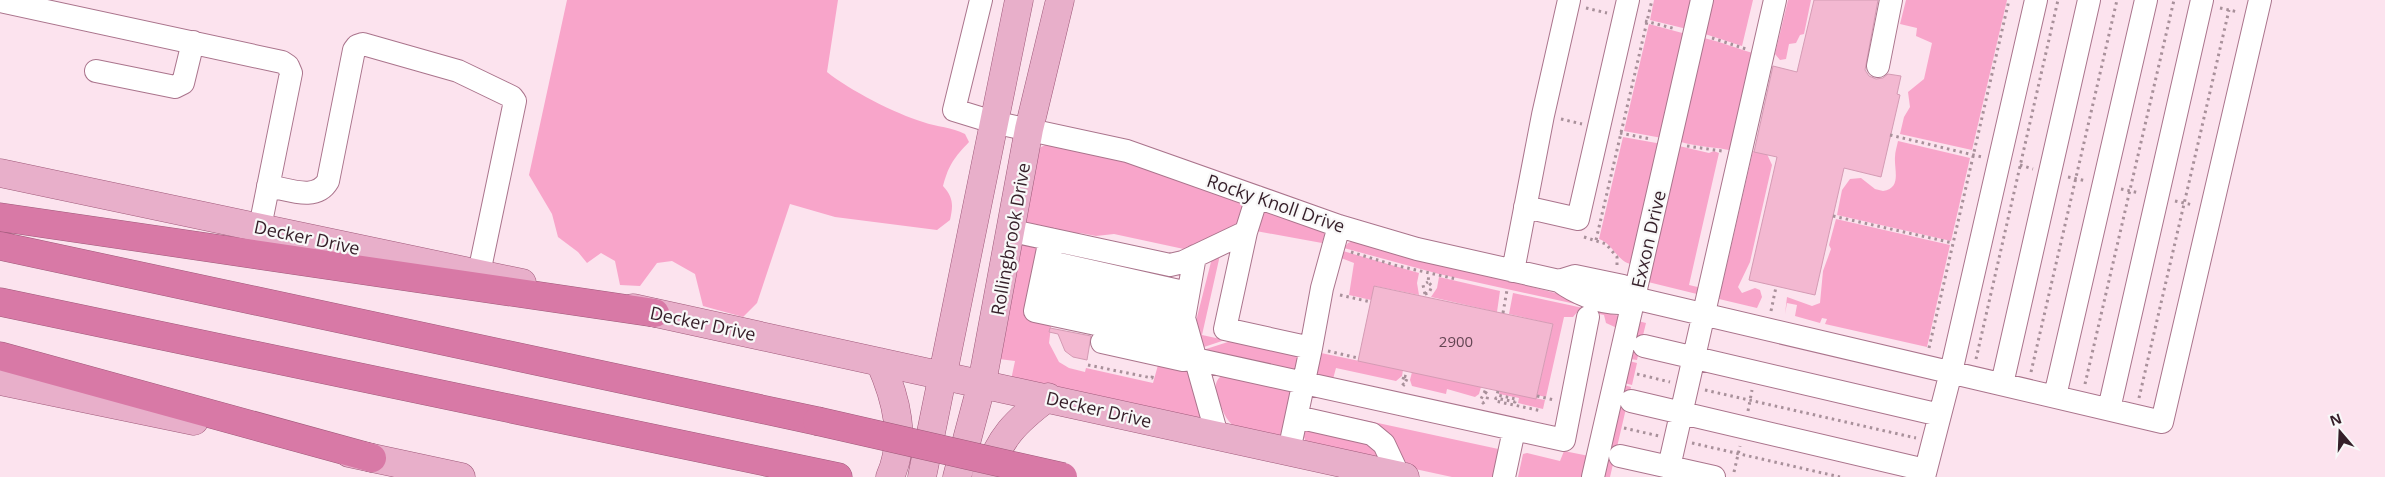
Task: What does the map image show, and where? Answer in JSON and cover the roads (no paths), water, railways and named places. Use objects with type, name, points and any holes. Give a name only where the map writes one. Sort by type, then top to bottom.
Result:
[{"type":"highway","points":[[0,217],[655,313]]},
{"type":"highway","points":[[0,246],[817,421],[1063,477]]},
{"type":"highway","points":[[0,302],[838,477]]},
{"type":"highway","points":[[0,356],[372,458]]},
{"type":"main road","points":[[922,477],[993,122],[1020,0]]},
{"type":"main road","name":"Rollingbrook Drive","points":[[957,477],[982,383],[1012,231],[1029,129],[1060,0]]},
{"type":"main road","name":"Decker Drive","points":[[0,172],[479,273],[1402,476]]},
{"type":"main road","points":[[880,362],[892,388],[898,415],[898,444],[890,477]]},
{"type":"main road","points":[[0,381],[461,477]]},
{"type":"main road","points":[[986,477],[996,451],[1007,434],[1023,416],[1048,397]]},
{"type":"lane","name":"Rocky Knoll Drive","points":[[981,0],[954,110],[993,122],[1127,151],[1339,226],[1417,249],[1510,281],[1559,281],[1574,292],[1593,297],[1620,303],[1634,298],[2162,422],[2258,8]]},
{"type":"lane","name":"Exxon Drive","points":[[1593,477],[1702,0]]},
{"type":"lane","points":[[1669,467],[1776,0]]},
{"type":"lane","points":[[1878,66],[1891,0]]},
{"type":"lane","points":[[1631,401],[1925,474],[1951,372],[2036,0]]},
{"type":"lane","points":[[2002,384],[2089,0]]},
{"type":"lane","points":[[2055,396],[2146,0]]},
{"type":"lane","points":[[0,1],[282,62],[288,66],[291,73],[260,227]]},
{"type":"lane","points":[[2109,409],[2201,1]]},
{"type":"lane","points":[[1510,281],[1543,115],[1569,2]]},
{"type":"lane","points":[[1525,207],[1578,219],[1621,7]]},
{"type":"lane","points":[[96,71],[175,88],[183,83],[193,42]]},
{"type":"lane","points":[[268,186],[311,194],[324,187],[328,181],[354,50],[357,46],[363,44],[458,71],[512,97],[515,101],[479,273]]},
{"type":"lane","points":[[1257,197],[1246,232],[1225,329],[1311,348]]},
{"type":"lane","points":[[1289,451],[1322,288],[1339,226]]},
{"type":"lane","points":[[1012,231],[1043,273],[1188,319],[1304,383],[1564,440],[1588,317]]},
{"type":"lane","points":[[1043,273],[1170,265],[1183,262],[1246,232]]},
{"type":"lane","points":[[1102,342],[1182,360],[1195,256]]},
{"type":"lane","points":[[1043,273],[1188,319]]},
{"type":"lane","points":[[1188,319],[1217,435]]},
{"type":"lane","points":[[1644,346],[1940,415]]},
{"type":"lane","points":[[1297,417],[1372,434],[1384,444],[1402,476]]},
{"type":"lane","points":[[1504,477],[1514,430]]},
{"type":"lane","points":[[1620,456],[1669,467],[1724,475]]}]
